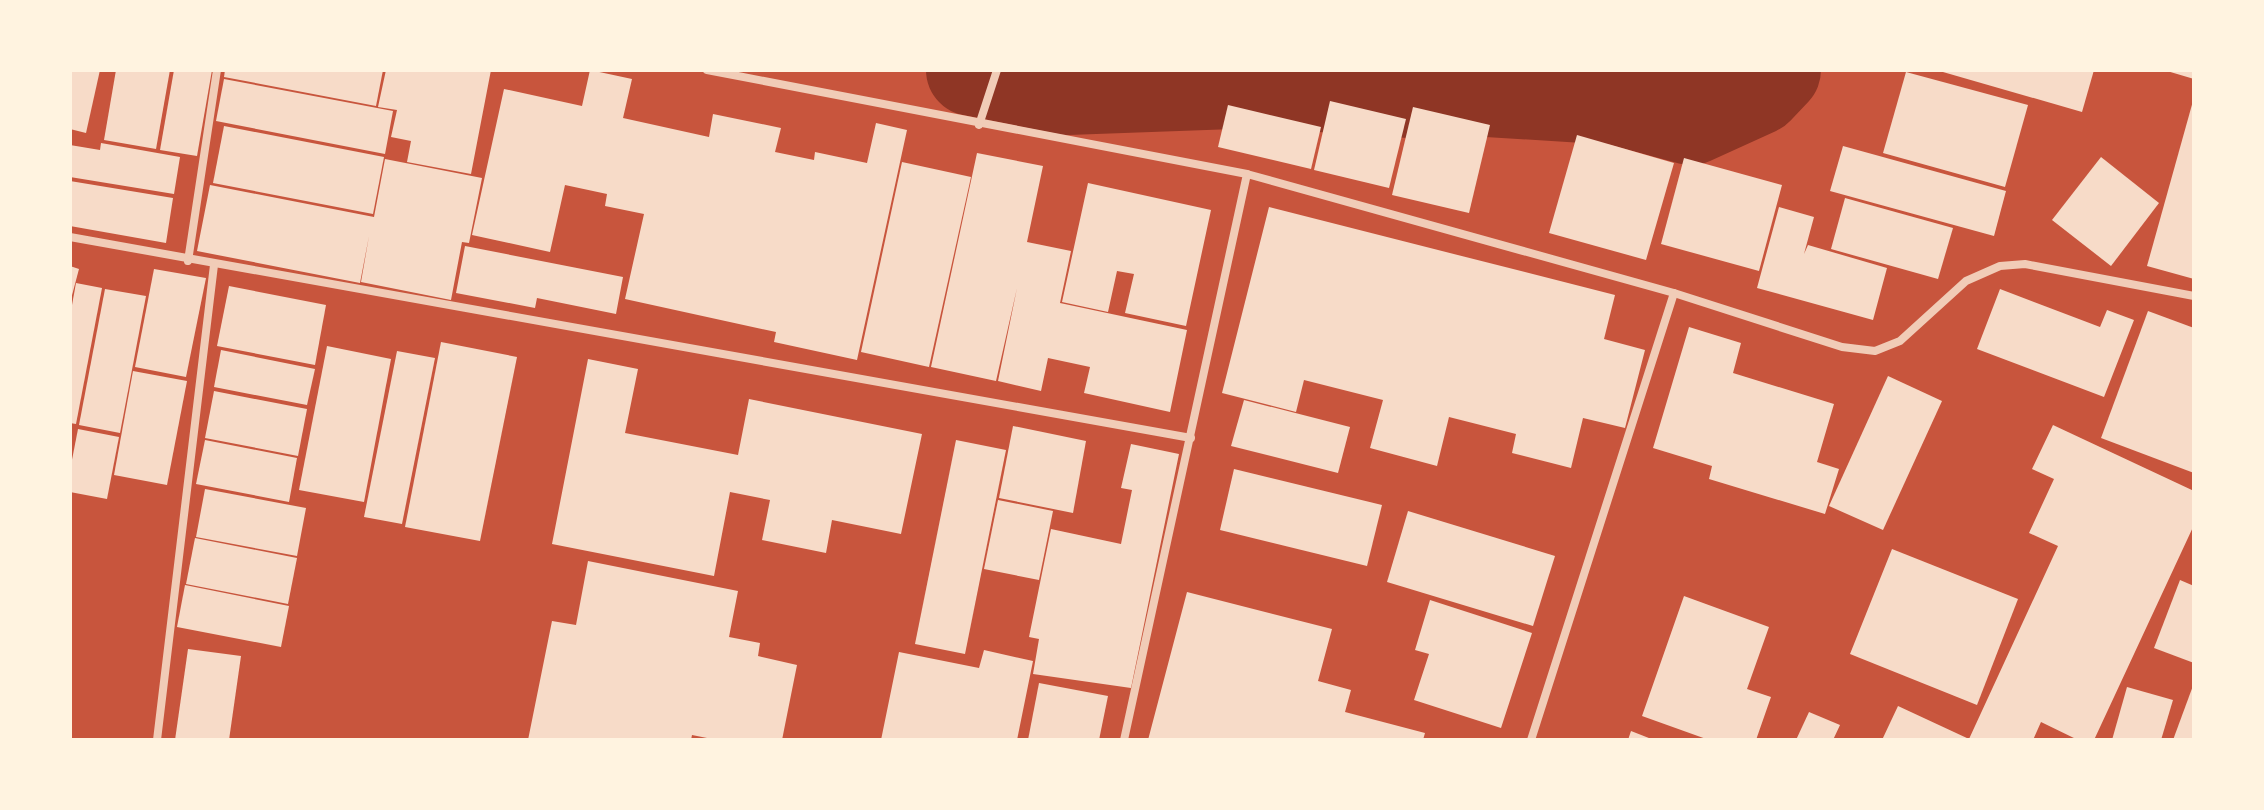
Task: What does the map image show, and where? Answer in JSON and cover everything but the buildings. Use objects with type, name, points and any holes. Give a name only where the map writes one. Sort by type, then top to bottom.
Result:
[{"type":"street","points":[[188,261],[217,70]]},
{"type":"street","points":[[707,70],[979,125],[1247,174],[1674,293],[1842,347],[1875,351],[1900,341],[1966,281],[2000,266],[2025,264],[2194,296]]},
{"type":"street","points":[[979,125],[997,70]]},
{"type":"street","points":[[1124,740],[1247,174]]},
{"type":"street","points":[[70,237],[188,261],[1191,438]]},
{"type":"street","points":[[157,740],[214,265]]},
{"type":"street","points":[[1531,740],[1674,293]]},
{"type":"waterway","points":[[972,70],[1067,89],[1260,82],[1440,94],[1440,88],[1617,99],[1691,119],[1757,89],[1775,70]]}]
